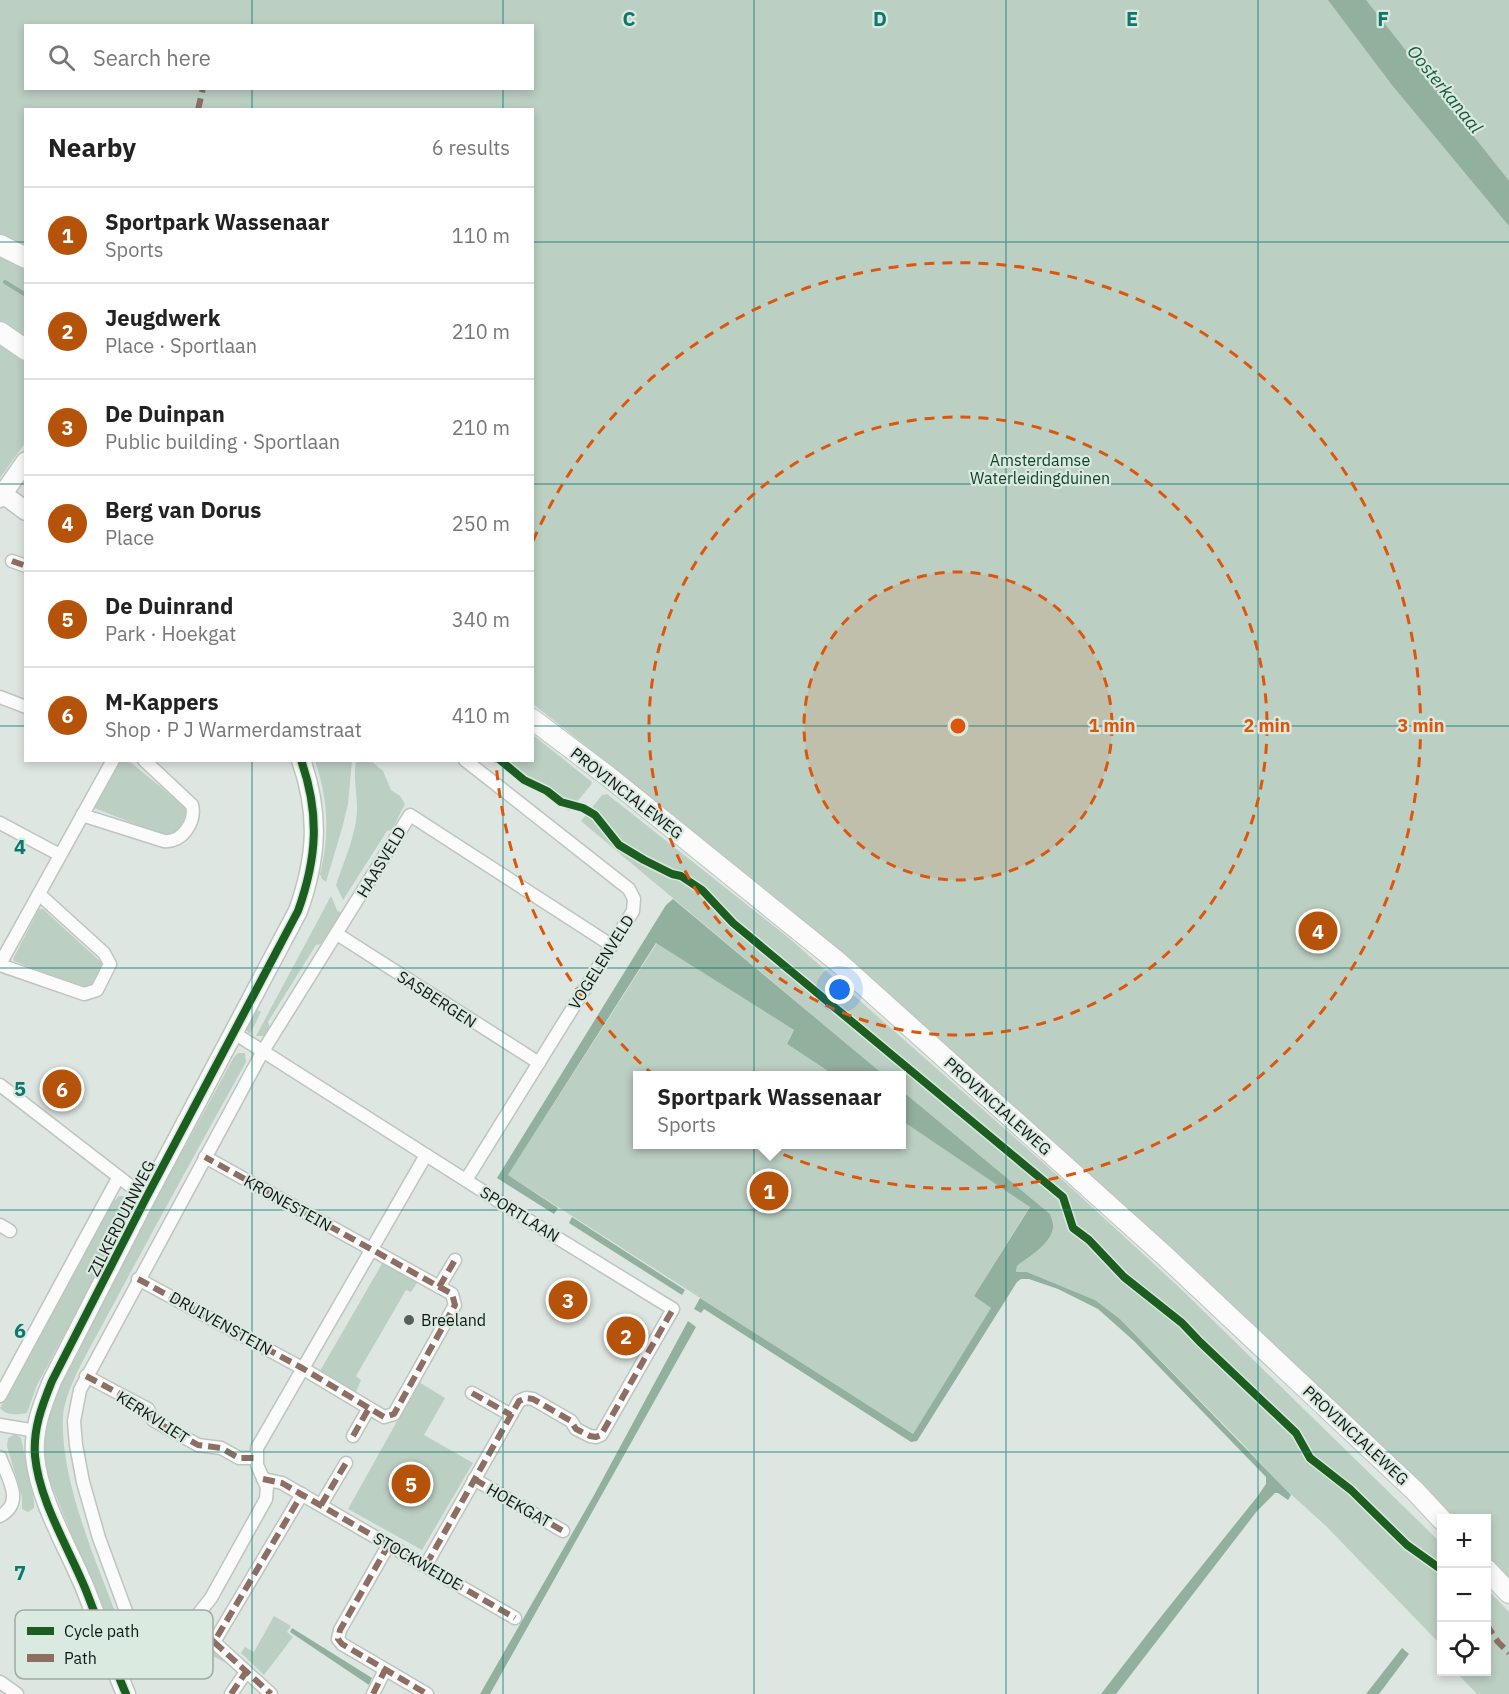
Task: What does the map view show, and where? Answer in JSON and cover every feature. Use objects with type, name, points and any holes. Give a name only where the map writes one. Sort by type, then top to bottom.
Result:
[{"type":"main road","points":[[0,245],[24,257]]},
{"type":"main road","points":[[0,332],[24,349]]},
{"type":"main road","name":"PROVINCIALEWEG","points":[[534,720],[609,777],[838,962],[1165,1256],[1415,1491],[1437,1515]]},
{"type":"main road","points":[[1491,1574],[1509,1593]]},
{"type":"street","points":[[24,464],[1,496],[24,510]]},
{"type":"street","points":[[12,561],[24,565]]},
{"type":"street","points":[[0,697],[24,706]]},
{"type":"street","points":[[39,894],[104,952],[110,964],[97,990],[84,994],[0,964],[4,949],[39,894],[112,762]]},
{"type":"street","points":[[82,815],[164,841],[177,841],[192,817],[192,805],[146,762]]},
{"type":"street","name":"ZILKERDUINWEG","points":[[94,1610],[45,1496],[36,1456],[36,1431],[41,1408],[52,1381],[146,1198],[298,911],[312,863],[314,816],[308,779],[302,762]]},
{"type":"street","name":"VOGELENVELD","points":[[466,1180],[633,911],[634,899],[629,889],[468,762]]},
{"type":"street","name":"HAASVELD","points":[[263,1051],[410,815],[611,945]]},
{"type":"street","points":[[0,823],[60,855]]},
{"type":"street","name":"SASBERGEN","points":[[337,934],[539,1063]]},
{"type":"street","name":"SPORTLAAN","points":[[234,1033],[674,1309],[601,1435],[590,1436]]},
{"type":"street","points":[[126,1610],[99,1539],[80,1469],[74,1421],[80,1390],[263,1051]]},
{"type":"street","points":[[0,1085],[146,1198]]},
{"type":"street","points":[[202,1610],[211,1598],[266,1499],[267,1487],[256,1458],[257,1448],[426,1155]]},
{"type":"street","name":"KRONESTEIN","points":[[205,1157],[372,1248]]},
{"type":"street","name":"ZILKERDUINWEG","points":[[0,1396],[118,1178]]},
{"type":"street","points":[[302,1368],[384,1417],[394,1414],[455,1305],[452,1294],[372,1248]]},
{"type":"street","points":[[439,1287],[455,1260]]},
{"type":"street","name":"DRUIVENSTEIN","points":[[138,1279],[302,1368]]},
{"type":"street","name":"KERKVLIET","points":[[86,1376],[148,1409],[153,1420],[198,1446],[221,1448],[239,1458],[256,1458]]},
{"type":"street","points":[[472,1393],[511,1415]]},
{"type":"street","name":"HOEKGAT","points":[[426,1565],[519,1401],[526,1398],[533,1399],[572,1421],[576,1429],[590,1436]]},
{"type":"street","points":[[353,1436],[369,1408]]},
{"type":"street","points":[[0,1425],[36,1431]]},
{"type":"street","points":[[0,1457],[13,1492],[14,1502],[10,1509],[0,1516]]},
{"type":"street","points":[[263,1479],[282,1483],[321,1505],[346,1463]]},
{"type":"street","name":"HOEKGAT","points":[[474,1479],[563,1531]]},
{"type":"street","points":[[271,1694],[214,1642],[302,1494]]},
{"type":"street","name":"STOCKWEIDE","points":[[321,1505],[514,1618]]},
{"type":"street","points":[[389,1545],[340,1630],[338,1639],[342,1644],[427,1694]]},
{"type":"street","points":[[373,1694],[385,1670]]},
{"type":"street","points":[[231,1694],[246,1672]]},
{"type":"street","name":"ZILKERDUINWEG","points":[[120,1679],[126,1694]]},
{"type":"street","points":[[0,1682],[16,1694]]},
{"type":"green space","name":"Amsterdamse Waterleidingduinen","points":[[0,0],[1509,0],[1509,1582],[1491,1562],[1491,1514],[1444,1514],[1121,1205],[952,1051],[775,899],[534,705],[534,108],[24,108],[24,251],[0,239]]},
{"type":"green space","points":[[0,250],[24,262],[24,340],[0,324]]},
{"type":"green space","points":[[0,343],[24,360],[24,444],[0,478]]},
{"type":"green space","points":[[534,736],[592,782],[569,811],[499,762],[534,762]]},
{"type":"green space","points":[[119,762],[130,762],[185,807],[187,813],[177,833],[163,835],[94,808]]},
{"type":"green space","points":[[315,762],[352,762],[348,804],[326,882],[320,874],[325,846],[326,817]]},
{"type":"green space","points":[[356,762],[372,762],[383,771],[391,790],[400,796],[405,804],[392,830],[387,831],[343,900],[336,885],[355,827],[357,802]]},
{"type":"green space","points":[[607,794],[789,938],[1066,1183],[1181,1289],[1437,1539],[1437,1641],[1120,1319],[1095,1300],[1027,1272],[1016,1272],[1017,1266],[1039,1248],[1050,1214],[906,1094],[906,1071],[879,1071],[581,821],[602,795]]},
{"type":"green space","points":[[331,896],[337,910],[341,913],[321,944],[316,945],[268,1022],[270,1028],[264,1036],[256,1036]]},
{"type":"green space","points":[[39,909],[43,909],[102,963],[101,973],[93,985],[75,984],[14,961]]},
{"type":"green space","points":[[657,943],[794,1030],[787,1044],[828,1071],[633,1071],[633,1149],[906,1149],[906,1123],[1030,1206],[974,1296],[992,1308],[913,1434],[508,1175]]},
{"type":"green space","points":[[258,1010],[261,1012],[250,1034],[247,1031],[247,1023],[252,1013]]},
{"type":"green space","points":[[238,1053],[245,1053],[246,1062],[87,1353],[68,1394],[65,1406],[64,1443],[68,1471],[84,1528],[115,1610],[102,1610],[50,1481],[44,1447],[49,1419],[60,1385],[75,1353]]},
{"type":"green space","points":[[119,1196],[129,1198],[133,1206],[37,1385],[27,1413],[9,1414],[0,1408],[113,1202]]},
{"type":"green space","points":[[383,1262],[417,1283],[411,1292],[406,1290],[356,1376],[361,1380],[356,1392],[320,1371]]},
{"type":"green space","points":[[419,1382],[445,1398],[424,1435],[473,1463],[422,1550],[348,1509]]},
{"type":"green space","points":[[15,1434],[21,1438],[34,1501],[34,1508],[28,1512],[22,1509],[22,1497],[7,1446],[8,1438]]},
{"type":"green space","points":[[1491,1593],[1509,1612],[1509,1694],[1477,1694],[1460,1676],[1491,1676]]},
{"type":"green space","points":[[274,1616],[291,1626],[287,1632],[293,1637],[264,1675],[241,1653],[245,1647],[254,1652]]},
{"type":"green space","points":[[213,1650],[230,1665],[213,1656]]},
{"type":"shaded area","points":[[1328,0],[1366,0],[1509,181],[1509,226],[1392,85]]},
{"type":"shaded area","points":[[673,899],[879,1071],[828,1071],[787,1044],[794,1030],[656,943],[508,1175],[558,1208],[554,1214],[497,1178],[666,905]]},
{"type":"shaded area","points":[[906,1094],[1050,1214],[1053,1226],[1048,1240],[1017,1266],[1016,1272],[1027,1272],[1095,1300],[1120,1319],[1291,1495],[1288,1500],[1275,1493],[1257,1511],[1116,1694],[1101,1694],[1266,1484],[1266,1477],[1134,1341],[1098,1309],[1058,1289],[1029,1279],[1021,1279],[917,1441],[911,1442],[704,1309],[701,1313],[694,1309],[700,1298],[913,1434],[991,1308],[974,1296],[1030,1207],[906,1123]]},
{"type":"shaded area","points":[[572,1217],[685,1290],[682,1295],[569,1223]]},
{"type":"shaded area","points":[[688,1321],[696,1327],[490,1694],[480,1694],[593,1497]]},
{"type":"shaded area","points":[[292,1628],[372,1678],[369,1685],[290,1632]]},
{"type":"shaded area","points":[[1402,1648],[1409,1654],[1379,1694],[1366,1694]]},
{"type":"waterway","points":[[5,282],[24,294]]},
{"type":"marked path","points":[[198,108],[203,90]]},
{"type":"marked path","points":[[12,561],[24,565]]},
{"type":"marked path","points":[[138,1279],[302,1368],[384,1417],[394,1414],[455,1305],[452,1294],[205,1157]]},
{"type":"marked path","points":[[439,1287],[455,1260]]},
{"type":"marked path","points":[[426,1565],[519,1401],[526,1398],[533,1399],[571,1421],[576,1429],[590,1436],[601,1435],[673,1309]]},
{"type":"marked path","points":[[86,1376],[148,1409],[153,1420],[198,1445],[221,1448],[239,1458],[256,1458]]},
{"type":"marked path","points":[[472,1393],[511,1415]]},
{"type":"marked path","points":[[353,1436],[369,1408]]},
{"type":"marked path","points":[[321,1505],[346,1463]]},
{"type":"marked path","points":[[263,1479],[282,1483],[515,1618]]},
{"type":"marked path","points":[[474,1479],[563,1531]]},
{"type":"marked path","points":[[213,1641],[302,1494]]},
{"type":"marked path","points":[[389,1544],[340,1630],[338,1639],[342,1644],[427,1694]]},
{"type":"marked path","points":[[1491,1632],[1509,1653]]},
{"type":"marked path","points":[[214,1642],[271,1694]]},
{"type":"marked path","points":[[373,1694],[385,1670]]},
{"type":"marked path","points":[[231,1694],[246,1672]]},
{"type":"cycle path","points":[[93,1610],[42,1489],[35,1456],[37,1427],[52,1381],[298,911],[309,873],[314,836],[311,799],[302,762]]},
{"type":"cycle path","points":[[502,762],[524,780],[547,791],[561,802],[583,808],[595,815],[619,845],[644,860],[681,876],[702,890],[733,923],[1063,1197],[1073,1228],[1089,1240],[1124,1277],[1182,1323],[1296,1433],[1310,1458],[1351,1490],[1407,1545],[1439,1568]]},
{"type":"cycle path","points":[[120,1679],[126,1694]]},
{"type":"place","name":"Berg van Dorus","points":[[1318,931]]},
{"type":"place","name":"M-Kappers","points":[[62,1089]]},
{"type":"place","name":"Sportpark Wassenaar","points":[[769,1191]]},
{"type":"place","name":"De Duinpan","points":[[568,1300]]},
{"type":"place","name":"Breeland","points":[[409,1320]]},
{"type":"place","name":"Jeugdwerk","points":[[626,1336]]},
{"type":"place","name":"De Duinrand","points":[[411,1484]]},
{"type":"water label","name":"Oosterkanaal","points":[[1445,89]]}]
